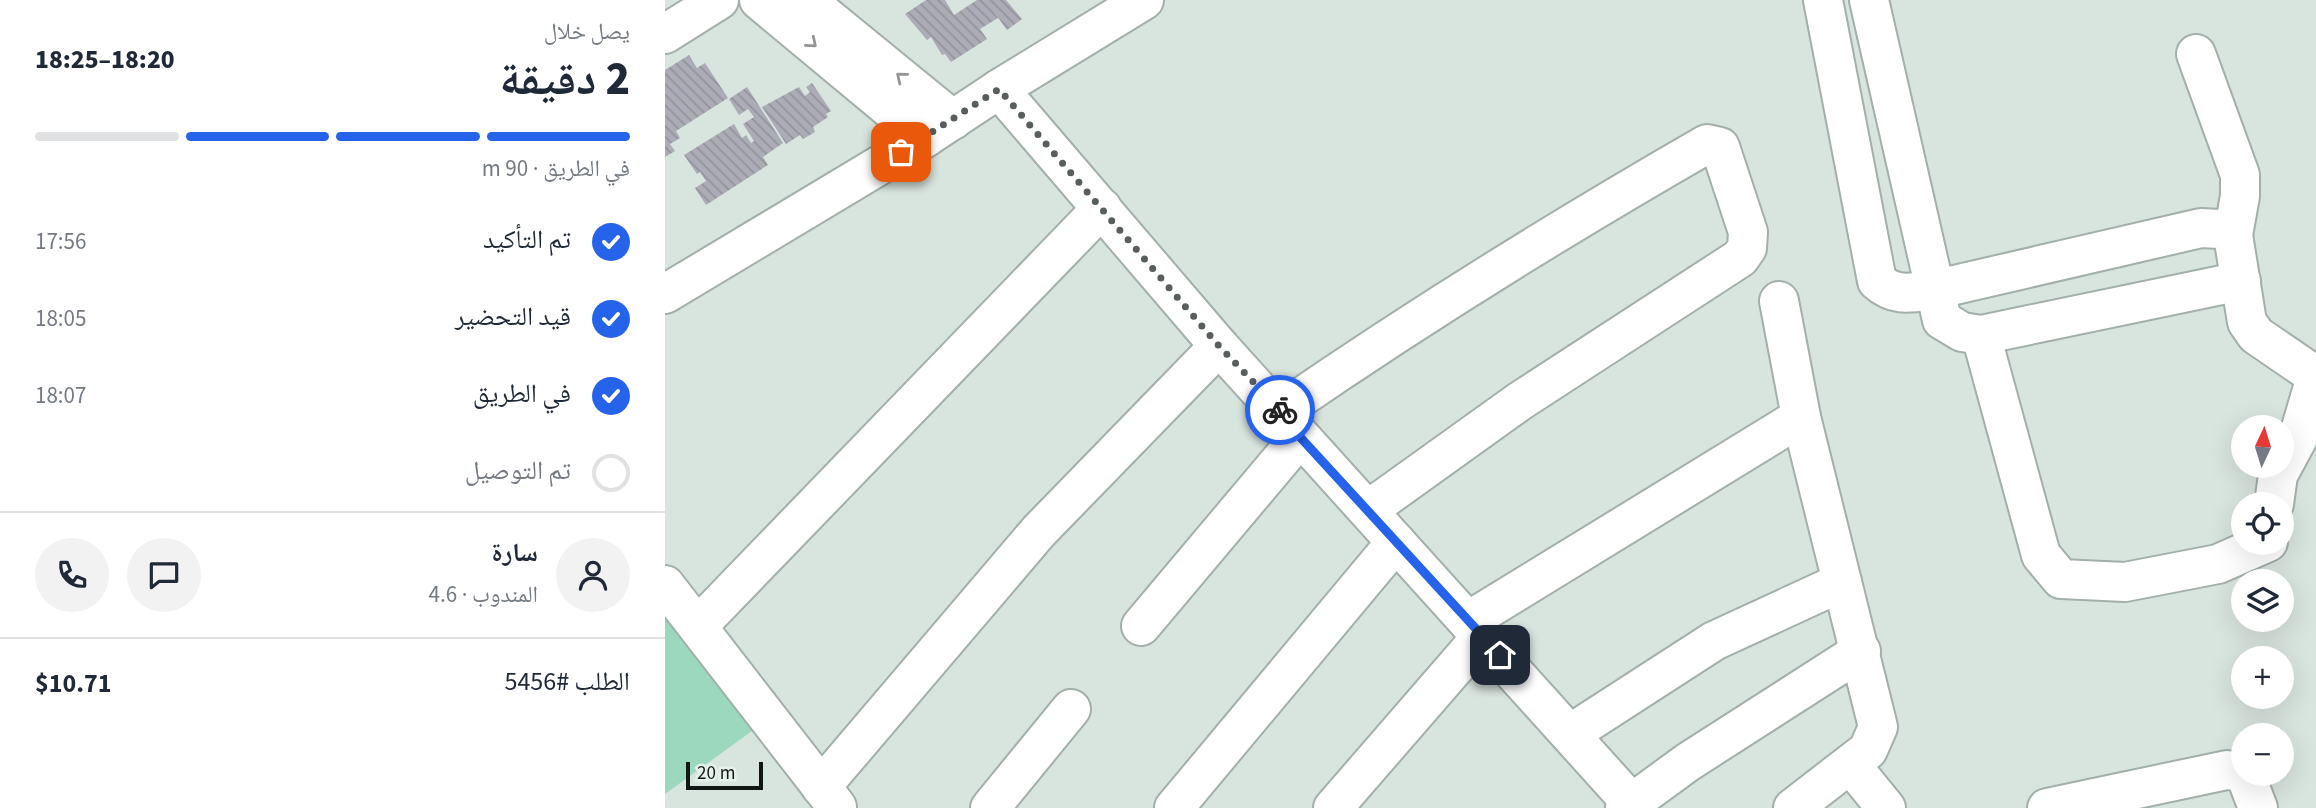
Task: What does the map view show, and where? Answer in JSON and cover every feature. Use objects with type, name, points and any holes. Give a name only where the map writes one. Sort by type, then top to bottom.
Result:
[{"type":"street","points":[[665,34],[719,0]]},
{"type":"street","points":[[759,0],[939,129]]},
{"type":"street","points":[[806,0],[939,129]]},
{"type":"street","points":[[665,294],[939,129],[1144,0]]},
{"type":"street","points":[[1823,0],[1877,281],[1888,290],[1901,295],[1933,290],[2200,228],[2220,229],[2233,235]]},
{"type":"street","points":[[1869,0],[1933,290],[1942,320],[1962,332],[1981,335],[2241,281]]},
{"type":"street","points":[[2196,54],[2239,175],[2240,195],[2233,235],[2243,309],[2256,335],[2316,376],[2298,438],[2278,475],[2276,492]]},
{"type":"street","points":[[999,89],[1219,346],[1476,628],[1631,806],[1765,711],[1861,651]]},
{"type":"street","points":[[1141,626],[1290,424],[1445,300],[1630,188],[1707,145],[1720,147],[1748,232],[1747,248],[1740,258],[1520,401],[1368,510]]},
{"type":"street","points":[[698,626],[1101,208]]},
{"type":"street","points":[[1779,301],[1801,417],[1878,727],[1868,750],[1793,808]]},
{"type":"street","points":[[1981,335],[2041,555],[2061,579],[2125,582],[2218,564],[2238,555]]},
{"type":"street","points":[[665,585],[830,798],[1039,531],[1219,346]]},
{"type":"street","points":[[1333,808],[1476,628],[1801,417]]},
{"type":"street","points":[[1174,808],[1396,542]]},
{"type":"street","points":[[1570,734],[1714,641],[1842,582]]},
{"type":"street","points":[[990,808],[1071,709]]},
{"type":"street","points":[[1851,765],[1887,808]]},
{"type":"street","points":[[2047,808],[2231,771]]},
{"type":"street","points":[[2249,786],[2258,808]]},
{"type":"green space","points":[[665,616],[756,728],[665,794]]},
{"type":"building","points":[[926,0],[945,0],[954,15],[977,0],[1006,0],[1022,19],[1007,30],[992,9],[998,18],[980,29],[987,39],[951,62],[945,54],[942,55],[931,37],[927,40],[905,14]]},
{"type":"building","points":[[689,55],[697,68],[705,63],[728,98],[676,131],[680,138],[670,144],[675,151],[665,157],[665,70]]},
{"type":"building","points":[[812,83],[831,111],[826,114],[828,117],[813,127],[815,132],[803,139],[800,135],[786,144],[762,107],[799,87],[805,96],[810,92],[806,87]]},
{"type":"building","points":[[747,87],[783,143],[763,157],[768,165],[706,205],[695,188],[706,181],[700,172],[697,174],[684,155],[734,124],[742,138],[746,135],[751,143],[754,141],[743,124],[754,117],[748,109],[739,115],[729,99]]},
{"type":"way so far","points":[[901,152],[999,89],[1219,346],[1280,410]]},
{"type":"route","points":[[1280,410],[1300,437],[1500,655]]}]
